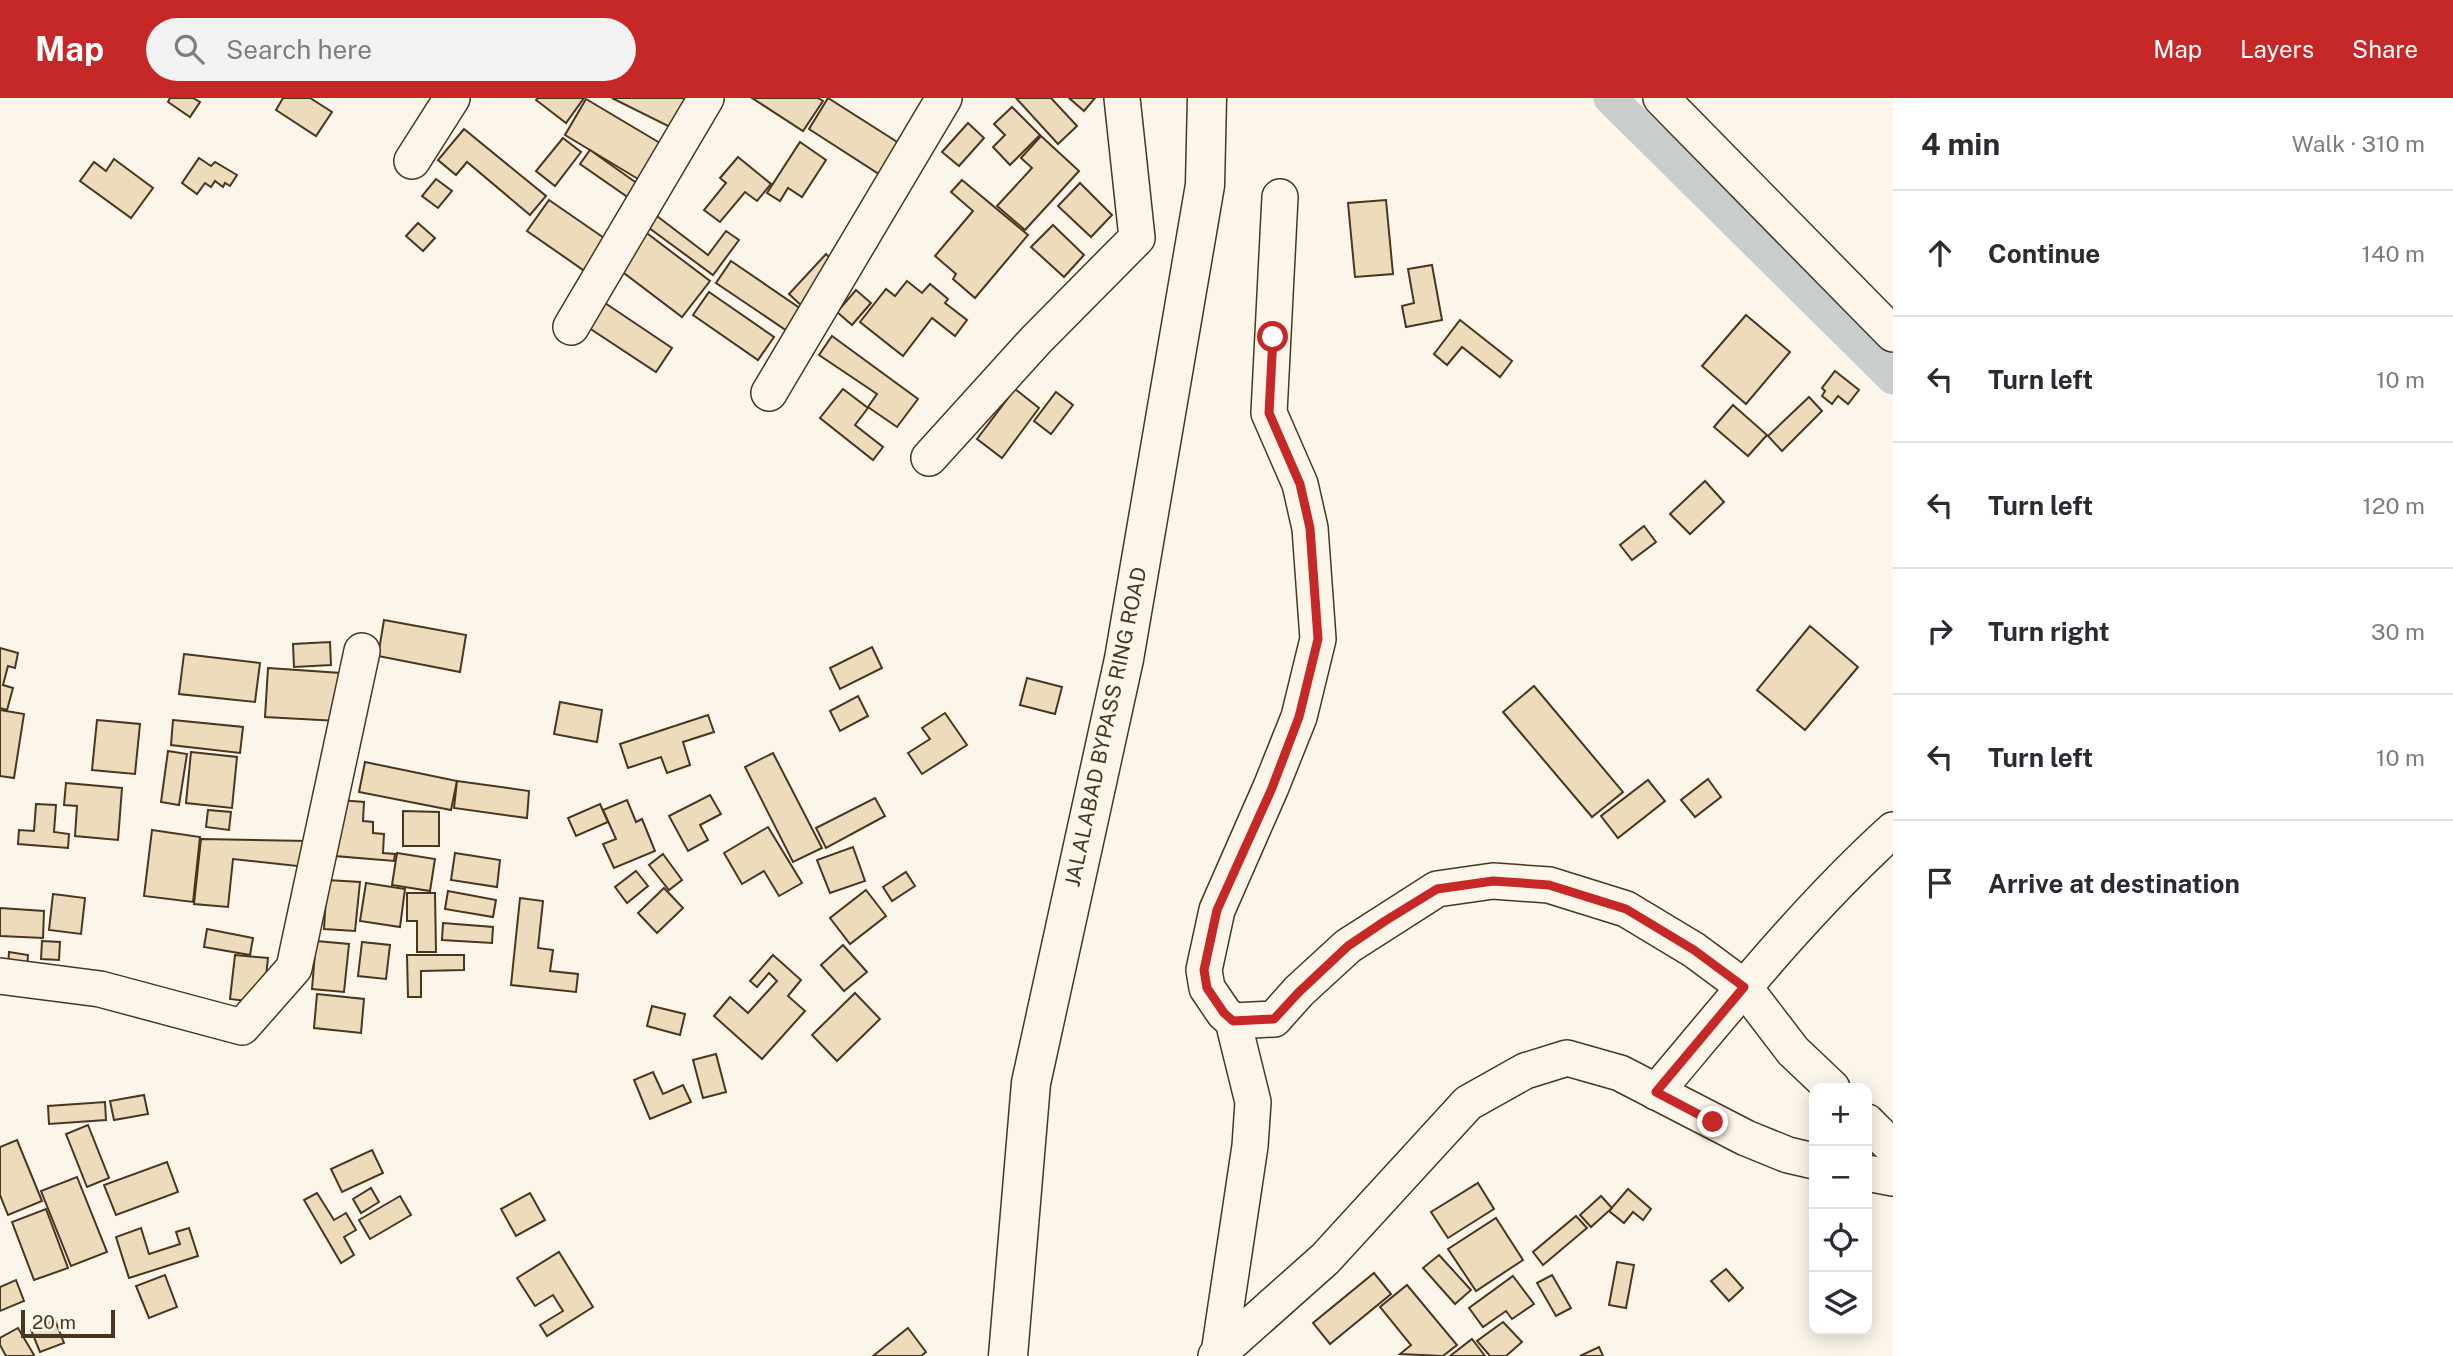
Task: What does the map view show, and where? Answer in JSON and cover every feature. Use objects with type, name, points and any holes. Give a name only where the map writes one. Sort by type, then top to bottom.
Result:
[{"type":"highway","name":"JALALABAD BYPASS RING ROAD","points":[[1007,1356],[1031,1083],[1126,645],[1205,185],[1207,98]]},
{"type":"street","points":[[412,161],[452,98]]},
{"type":"street","points":[[571,327],[706,98]]},
{"type":"street","points":[[769,393],[944,98]]},
{"type":"street","points":[[929,458],[1036,340],[1137,238],[1122,98]]},
{"type":"street","points":[[1661,98],[1893,333]]},
{"type":"street","points":[[1217,1354],[1250,1146],[1253,1102],[1233,1021],[1224,1013],[1207,988],[1204,970],[1217,910],[1272,788],[1299,717],[1318,639],[1310,528],[1300,484],[1269,413],[1280,197]]},
{"type":"street","points":[[0,976],[100,989],[242,1027],[294,968],[362,651]]},
{"type":"street","points":[[1656,1092],[1818,903],[1893,830]]},
{"type":"street","points":[[1233,1021],[1274,1019],[1348,946],[1437,889],[1493,881],[1549,885],[1626,909],[1694,950],[1744,987],[1793,1051],[1827,1083]]},
{"type":"street","points":[[1217,1354],[1325,1259],[1468,1103],[1525,1071],[1567,1058],[1620,1073],[1746,1138],[1788,1155],[1809,1160]]},
{"type":"street","points":[[1872,1127],[1893,1148]]},
{"type":"street","points":[[1872,1174],[1893,1178]]},
{"type":"building","points":[[170,98],[193,98],[200,102],[190,117],[168,102]]},
{"type":"building","points":[[283,98],[310,98],[332,112],[316,136],[276,110]]},
{"type":"building","points":[[584,98],[566,123],[536,100]]},
{"type":"building","points":[[612,98],[690,98],[674,129]]},
{"type":"building","points":[[752,98],[818,98],[823,101],[803,131]]},
{"type":"building","points":[[828,98],[902,145],[882,176],[809,129]]},
{"type":"building","points":[[1016,98],[1051,98],[1077,126],[1058,144]]},
{"type":"building","points":[[1069,98],[1095,98],[1084,111]]},
{"type":"building","points":[[586,99],[665,146],[643,182],[565,135]]},
{"type":"building","points":[[1012,107],[1040,135],[1010,165],[993,147],[1005,135],[994,124]]},
{"type":"building","points":[[968,123],[984,138],[959,166],[942,152]]},
{"type":"building","points":[[464,129],[546,196],[530,215],[467,162],[456,175],[438,160]]},
{"type":"building","points":[[1041,136],[1079,171],[1025,230],[997,206],[1032,168],[1021,158]]},
{"type":"building","points":[[563,138],[581,152],[555,186],[536,171]]},
{"type":"building","points":[[800,142],[826,160],[802,197],[788,188],[780,201],[767,193]]},
{"type":"building","points":[[590,150],[638,184],[629,198],[580,164]]},
{"type":"building","points":[[738,157],[771,184],[757,201],[745,192],[720,222],[704,210],[726,183],[720,178]]},
{"type":"building","points":[[199,158],[211,166],[215,162],[237,175],[230,186],[225,183],[223,187],[215,181],[211,187],[205,183],[197,194],[182,183]]},
{"type":"building","points":[[114,159],[153,188],[131,218],[80,181],[94,162],[106,171]]},
{"type":"building","points":[[436,179],[452,191],[438,208],[422,196]]},
{"type":"building","points":[[962,180],[1028,235],[975,298],[953,279],[956,274],[935,256],[973,211],[951,192]]},
{"type":"building","points":[[1080,183],[1112,215],[1091,237],[1058,206]]},
{"type":"building","points":[[549,200],[607,240],[586,272],[527,231]]},
{"type":"building","points":[[1386,200],[1393,274],[1355,277],[1348,203]]},
{"type":"building","points":[[653,213],[708,255],[726,231],[739,240],[713,275],[645,225]]},
{"type":"building","points":[[418,223],[435,238],[423,251],[406,236]]},
{"type":"building","points":[[1053,225],[1084,255],[1064,277],[1031,247]]},
{"type":"building","points":[[644,231],[710,281],[682,317],[616,267]]},
{"type":"building","points":[[826,254],[841,269],[804,308],[789,294]]},
{"type":"building","points":[[731,261],[807,313],[793,335],[716,283]]},
{"type":"building","points":[[1432,265],[1442,320],[1406,327],[1402,306],[1414,303],[1408,269]]},
{"type":"building","points":[[907,281],[922,293],[930,284],[948,299],[945,303],[967,320],[955,336],[932,318],[903,356],[860,322],[886,289],[895,296]]},
{"type":"building","points":[[856,290],[871,303],[852,325],[837,312]]},
{"type":"building","points":[[709,292],[774,337],[758,360],[693,315]]},
{"type":"building","points":[[599,299],[672,348],[656,372],[583,324]]},
{"type":"building","points":[[1746,315],[1790,352],[1746,404],[1702,366]]},
{"type":"building","points":[[1460,320],[1512,361],[1500,377],[1462,347],[1447,365],[1434,354]]},
{"type":"building","points":[[832,336],[918,399],[897,427],[868,407],[877,394],[819,355]]},
{"type":"building","points":[[1835,371],[1859,390],[1848,404],[1838,396],[1832,404],[1822,396],[1825,391],[1822,388]]},
{"type":"building","points":[[843,389],[868,408],[855,425],[883,447],[873,460],[820,418]]},
{"type":"building","points":[[1015,389],[1039,408],[1002,458],[977,439]]},
{"type":"building","points":[[1056,392],[1073,405],[1051,434],[1034,421]]},
{"type":"building","points":[[1809,397],[1822,411],[1782,451],[1768,436]]},
{"type":"building","points":[[1733,405],[1767,435],[1748,456],[1714,427]]},
{"type":"building","points":[[1705,481],[1724,502],[1690,534],[1670,514]]},
{"type":"building","points":[[1644,526],[1656,542],[1632,560],[1620,545]]},
{"type":"building","points":[[384,620],[466,635],[460,672],[378,656]]},
{"type":"building","points":[[1810,626],[1858,667],[1805,730],[1757,690]]},
{"type":"building","points":[[330,642],[331,665],[294,667],[293,644]]},
{"type":"building","points":[[872,647],[882,668],[840,689],[830,668]]},
{"type":"building","points":[[0,648],[18,653],[15,668],[8,666],[3,685],[13,688],[7,710],[0,708]]},
{"type":"building","points":[[184,654],[260,663],[255,702],[179,694]]},
{"type":"building","points":[[268,668],[341,673],[338,721],[265,717]]},
{"type":"building","points":[[1027,678],[1062,687],[1055,714],[1020,705]]},
{"type":"building","points":[[1534,686],[1623,792],[1592,817],[1503,712]]},
{"type":"building","points":[[858,696],[868,716],[840,731],[830,711]]},
{"type":"building","points":[[560,702],[602,710],[597,742],[554,734]]},
{"type":"building","points":[[0,710],[24,714],[14,778],[0,776]]},
{"type":"building","points":[[945,713],[967,745],[922,774],[908,753],[930,739],[922,728]]},
{"type":"building","points":[[708,715],[714,732],[683,742],[690,765],[667,773],[661,757],[628,768],[620,744]]},
{"type":"building","points":[[97,720],[140,724],[135,774],[92,770]]},
{"type":"building","points":[[173,720],[243,727],[240,753],[171,745]]},
{"type":"building","points":[[168,751],[187,754],[179,805],[161,802]]},
{"type":"building","points":[[191,752],[237,757],[232,808],[186,803]]},
{"type":"building","points":[[773,753],[822,848],[793,862],[745,767]]},
{"type":"building","points":[[365,762],[457,781],[451,810],[359,792]]},
{"type":"building","points":[[1708,779],[1721,797],[1695,817],[1681,800]]},
{"type":"building","points":[[1648,780],[1665,801],[1618,838],[1601,816]]},
{"type":"building","points":[[457,781],[529,791],[527,818],[454,808]]},
{"type":"building","points":[[66,783],[122,788],[118,840],[75,836],[77,806],[64,805]]},
{"type":"building","points":[[710,795],[721,814],[700,825],[708,840],[688,851],[669,816]]},
{"type":"building","points":[[875,798],[885,816],[826,848],[816,828]]},
{"type":"building","points":[[339,800],[364,802],[363,821],[373,822],[373,833],[384,834],[383,853],[395,854],[394,861],[335,856]]},
{"type":"building","points":[[627,800],[636,822],[642,819],[655,851],[614,868],[603,844],[616,839],[603,810]]},
{"type":"building","points":[[36,804],[56,805],[54,832],[69,834],[68,848],[18,844],[19,830],[34,831]]},
{"type":"building","points":[[600,804],[608,822],[576,836],[568,818]]},
{"type":"building","points":[[208,810],[231,812],[229,830],[206,827]]},
{"type":"building","points":[[403,811],[439,812],[439,846],[403,846]]},
{"type":"building","points":[[768,827],[802,883],[779,896],[764,871],[742,884],[724,853]]},
{"type":"building","points":[[152,830],[200,837],[193,902],[144,896]]},
{"type":"building","points":[[201,839],[307,841],[306,867],[233,859],[228,907],[194,904]]},
{"type":"building","points":[[853,847],[865,881],[830,893],[817,860]]},
{"type":"building","points":[[397,853],[435,859],[430,891],[392,885]]},
{"type":"building","points":[[455,853],[500,860],[497,887],[451,880]]},
{"type":"building","points":[[663,854],[682,880],[669,890],[649,865]]},
{"type":"building","points":[[636,871],[648,886],[627,903],[615,887]]},
{"type":"building","points":[[906,872],[915,886],[892,901],[883,887]]},
{"type":"building","points":[[327,880],[360,882],[355,931],[324,929]]},
{"type":"building","points":[[366,883],[405,889],[400,927],[360,921]]},
{"type":"building","points":[[664,888],[683,908],[657,933],[638,913]]},
{"type":"building","points":[[866,890],[886,916],[850,944],[830,918]]},
{"type":"building","points":[[448,891],[496,900],[493,917],[445,909]]},
{"type":"building","points":[[407,893],[435,893],[436,952],[417,952],[417,921],[407,921]]},
{"type":"building","points":[[53,894],[85,898],[81,934],[49,930]]},
{"type":"building","points":[[520,898],[543,901],[538,948],[553,950],[550,971],[578,974],[576,992],[511,985]]},
{"type":"building","points":[[0,908],[44,911],[43,938],[0,936]]},
{"type":"building","points":[[443,923],[493,927],[492,943],[442,940]]},
{"type":"building","points":[[207,929],[253,938],[250,955],[204,947]]},
{"type":"building","points":[[42,941],[60,942],[59,960],[41,959]]},
{"type":"building","points":[[316,941],[349,944],[344,992],[312,989]]},
{"type":"building","points":[[362,942],[390,945],[386,979],[358,976]]},
{"type":"building","points":[[843,945],[867,972],[844,991],[821,965]]},
{"type":"building","points":[[9,952],[28,955],[27,969],[8,967]]},
{"type":"building","points":[[235,955],[268,958],[263,1003],[230,999]]},
{"type":"building","points":[[407,955],[464,955],[464,970],[421,971],[421,997],[408,997]]},
{"type":"building","points":[[773,955],[801,980],[788,996],[805,1011],[762,1059],[714,1016],[730,997],[748,1013],[777,981],[769,973],[757,987],[750,981]]},
{"type":"building","points":[[855,993],[880,1019],[837,1061],[812,1035]]},
{"type":"building","points":[[317,994],[364,999],[361,1033],[314,1028]]},
{"type":"building","points":[[652,1006],[685,1014],[680,1035],[647,1026]]},
{"type":"building","points":[[716,1054],[726,1092],[703,1098],[693,1060]]},
{"type":"building","points":[[653,1072],[663,1094],[683,1085],[691,1102],[650,1119],[634,1080]]},
{"type":"building","points":[[144,1095],[148,1114],[114,1120],[110,1101]]},
{"type":"building","points":[[105,1102],[106,1120],[49,1124],[48,1106]]},
{"type":"building","points":[[88,1125],[109,1178],[87,1187],[66,1134]]},
{"type":"building","points":[[17,1140],[42,1201],[8,1215],[0,1195],[0,1147]]},
{"type":"building","points":[[372,1150],[383,1173],[342,1192],[331,1169]]},
{"type":"building","points":[[167,1162],[178,1192],[116,1215],[104,1185]]},
{"type":"building","points":[[77,1177],[107,1252],[71,1266],[41,1191]]},
{"type":"building","points":[[1478,1183],[1494,1209],[1448,1238],[1431,1212]]},
{"type":"building","points":[[371,1188],[379,1202],[361,1213],[353,1199]]},
{"type":"building","points":[[1628,1189],[1651,1209],[1643,1220],[1633,1212],[1624,1223],[1609,1211]]},
{"type":"building","points":[[317,1193],[334,1220],[346,1213],[356,1230],[344,1237],[354,1255],[341,1263],[304,1200]]},
{"type":"building","points":[[530,1193],[545,1220],[516,1236],[501,1209]]},
{"type":"building","points":[[400,1196],[411,1215],[370,1239],[359,1220]]},
{"type":"building","points":[[1601,1196],[1612,1208],[1591,1227],[1580,1215]]},
{"type":"building","points":[[46,1209],[68,1268],[34,1280],[12,1222]]},
{"type":"building","points":[[1576,1216],[1587,1228],[1543,1265],[1533,1252]]},
{"type":"building","points":[[1496,1218],[1523,1260],[1476,1291],[1448,1249]]},
{"type":"building","points":[[141,1228],[149,1254],[180,1244],[176,1232],[189,1228],[198,1256],[129,1278],[116,1237]]},
{"type":"building","points":[[559,1252],[593,1307],[547,1336],[540,1325],[563,1311],[553,1295],[535,1306],[517,1278]]},
{"type":"building","points":[[1439,1255],[1471,1290],[1455,1304],[1423,1268]]},
{"type":"building","points":[[1617,1262],[1634,1265],[1626,1308],[1609,1305]]},
{"type":"building","points":[[1726,1269],[1743,1288],[1729,1301],[1711,1281]]},
{"type":"building","points":[[1374,1273],[1391,1294],[1330,1344],[1313,1323]]},
{"type":"building","points":[[165,1275],[177,1307],[149,1318],[136,1286]]},
{"type":"building","points":[[1552,1275],[1571,1308],[1556,1316],[1537,1283]]},
{"type":"building","points":[[1513,1276],[1534,1304],[1512,1319],[1506,1311],[1483,1327],[1469,1308]]},
{"type":"building","points":[[16,1280],[24,1301],[0,1311],[0,1287]]},
{"type":"building","points":[[1407,1285],[1457,1345],[1443,1356],[1400,1354],[1411,1345],[1380,1307]]},
{"type":"building","points":[[55,1320],[64,1343],[40,1352],[31,1330]]},
{"type":"building","points":[[1503,1322],[1522,1342],[1506,1356],[1490,1356],[1477,1341]]},
{"type":"building","points":[[18,1328],[34,1355],[6,1356],[0,1345],[0,1338]]},
{"type":"building","points":[[908,1328],[926,1352],[921,1356],[873,1356]]},
{"type":"building","points":[[1472,1339],[1485,1356],[1450,1356]]},
{"type":"building","points":[[1599,1347],[1603,1356],[1580,1356]]},
{"type":"waterway","points":[[1610,98],[1893,378]]},
{"type":"route","points":[[1273,337],[1269,413],[1300,484],[1310,528],[1318,639],[1299,717],[1272,788],[1217,910],[1204,970],[1207,988],[1224,1013],[1233,1021],[1274,1019],[1348,946],[1437,889],[1493,881],[1549,885],[1626,909],[1694,950],[1744,987],[1656,1092],[1713,1122]]}]
